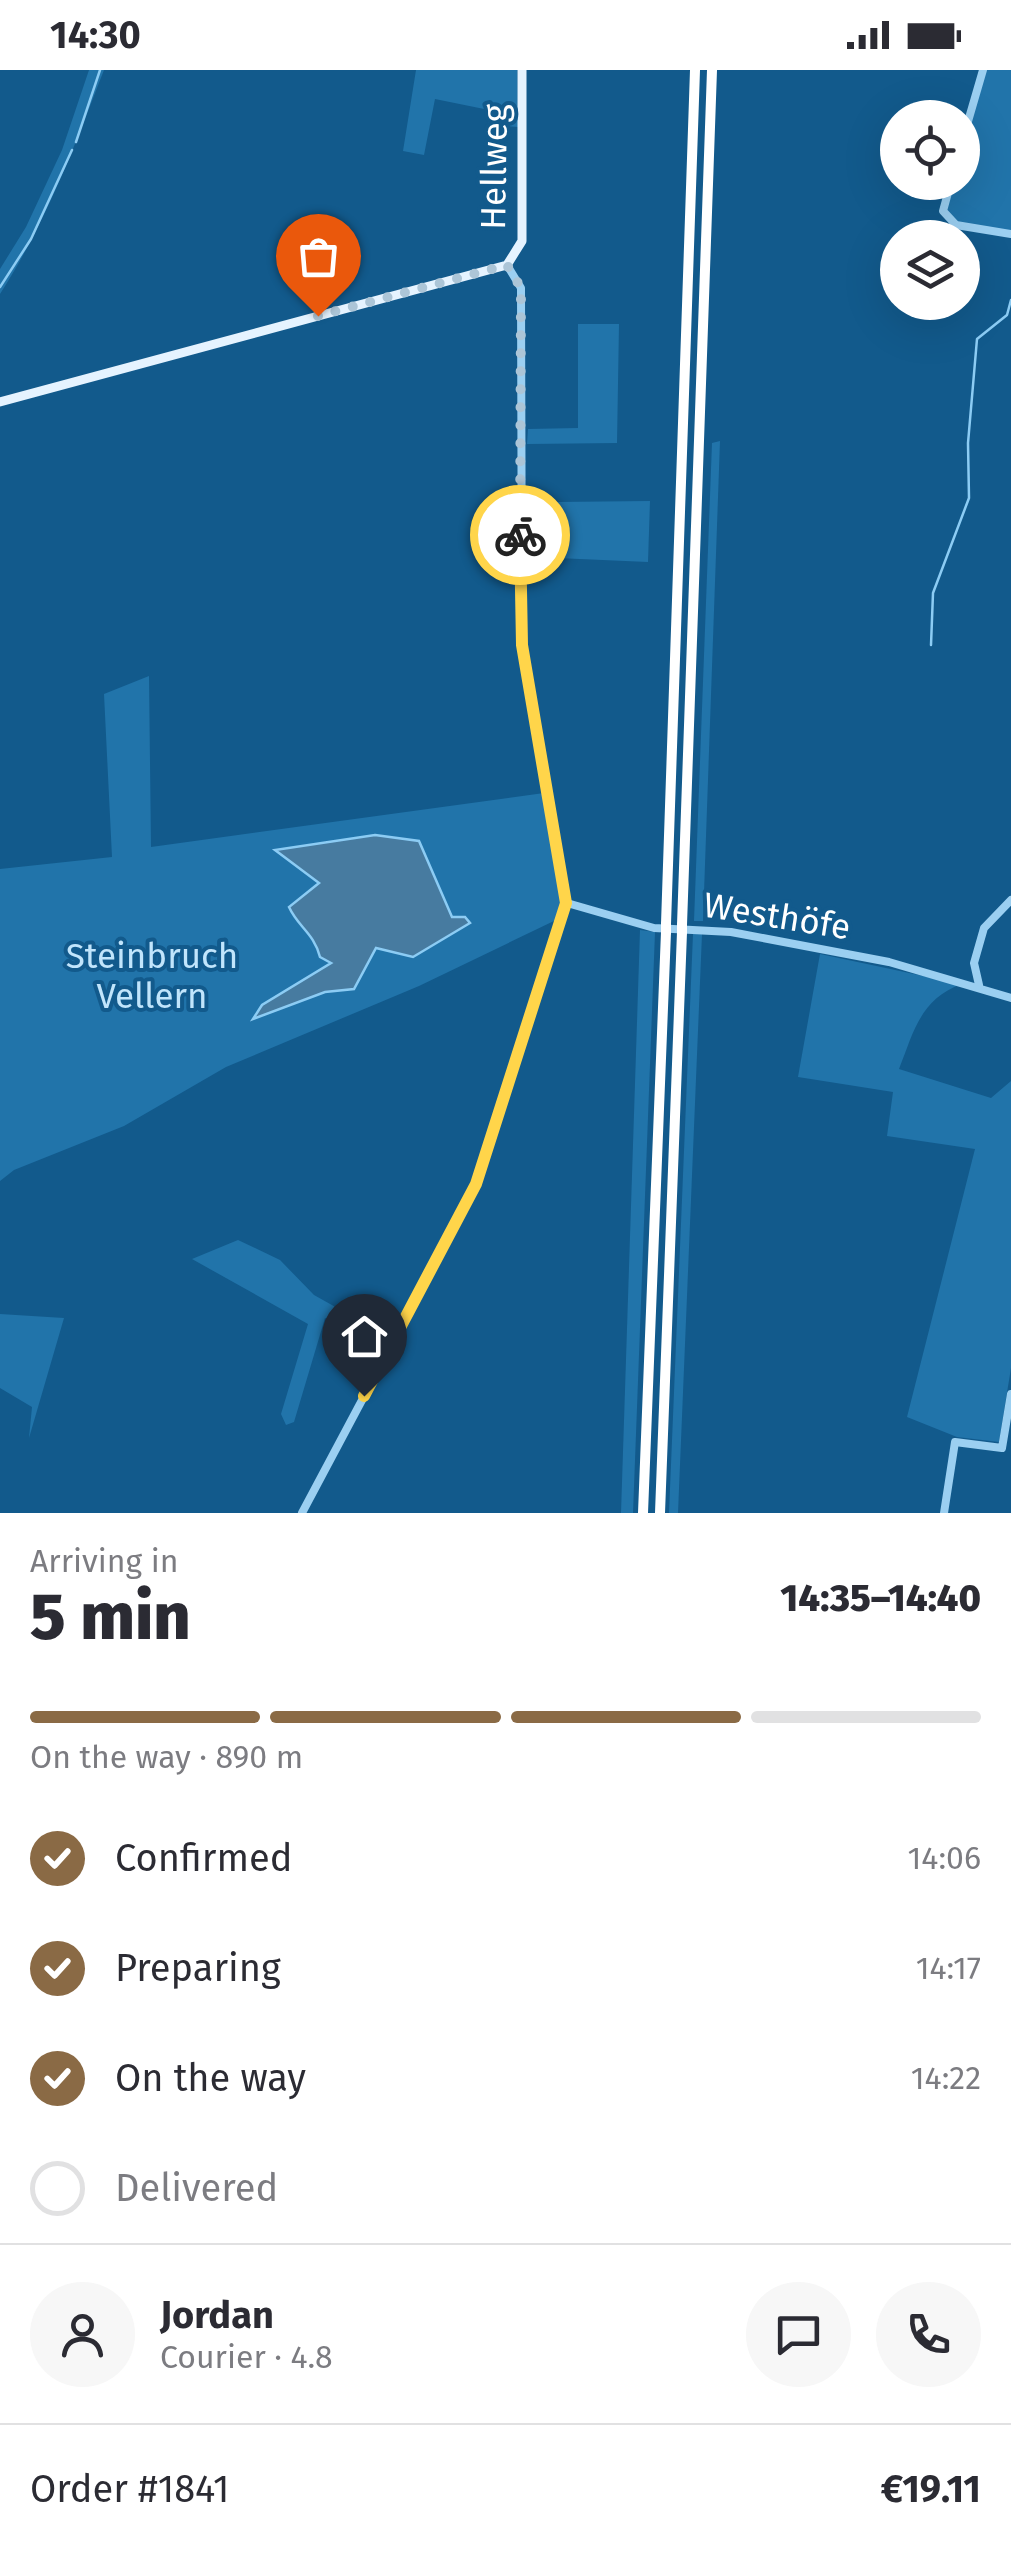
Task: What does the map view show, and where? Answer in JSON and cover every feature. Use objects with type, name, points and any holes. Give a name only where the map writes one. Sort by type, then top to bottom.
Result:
[{"type":"highway","points":[[643,1513],[695,70]]},
{"type":"highway","points":[[660,1513],[712,70]]},
{"type":"main road","name":"Hellweg","points":[[507,265],[522,242],[522,70]]},
{"type":"main road","points":[[0,402],[507,265]]},
{"type":"street","points":[[974,100],[982,70]]},
{"type":"street","points":[[946,200],[943,211],[956,224],[1011,234]]},
{"type":"street","name":"Hellweg","points":[[302,1513],[476,1184],[566,903],[522,645],[521,288],[507,265]]},
{"type":"street","points":[[979,985],[974,963],[984,928],[1011,900]]},
{"type":"street","name":"Westhöfe","points":[[566,903],[654,928],[731,932],[979,985],[1011,998]]},
{"type":"street","points":[[944,1513],[955,1442],[1007,1448],[1011,1394]]},
{"type":"green space","points":[[89,70],[104,70],[45,212],[0,294],[0,269],[26,227],[62,150]]},
{"type":"green space","points":[[416,70],[517,70],[518,127],[488,125],[489,110],[435,99],[424,155],[403,151]]},
{"type":"green space","points":[[985,70],[1011,70],[1011,232],[980,226],[980,220],[955,220],[946,210],[949,200],[980,200],[980,100],[977,100]]},
{"type":"green space","points":[[578,324],[619,324],[617,443],[527,444],[528,429],[578,428]]},
{"type":"green space","points":[[720,441],[703,921],[694,921],[712,443]]},
{"type":"green space","points":[[650,501],[648,562],[557,558],[557,502]]},
{"type":"green space","name":"Steinbruch Vellern","points":[[149,676],[151,847],[544,793],[567,903],[556,920],[419,986],[226,1067],[124,1126],[14,1170],[0,1181],[0,869],[112,857],[104,694]]},
{"type":"green space","points":[[640,930],[655,932],[633,1513],[621,1513]]},
{"type":"green space","points":[[693,934],[702,934],[678,1513],[669,1513]]},
{"type":"green space","points":[[820,954],[961,984],[927,1008],[899,1069],[991,1098],[1011,1081],[1011,1368],[999,1442],[957,1437],[907,1417],[975,1149],[887,1136],[893,1092],[798,1077]]},
{"type":"green space","points":[[238,1240],[280,1260],[314,1295],[389,1337],[385,1344],[325,1318],[294,1422],[286,1425],[281,1414],[308,1324],[192,1259]]},
{"type":"green space","points":[[0,1314],[64,1318],[29,1438],[32,1407],[0,1388]]},
{"type":"shaded area","points":[[375,835],[419,841],[452,917],[465,917],[470,923],[413,957],[376,948],[354,989],[325,992],[253,1019],[262,1005],[331,963],[320,957],[289,907],[319,883],[275,850]]},
{"type":"waterway","points":[[76,142],[100,70]]},
{"type":"waterway","points":[[0,287],[31,239],[72,150]]},
{"type":"waterway","points":[[931,645],[933,593],[969,498],[968,443],[977,339],[1007,315],[1011,300]]},
{"type":"way so far","points":[[318,316],[507,265],[521,288],[520,535]]},
{"type":"route","points":[[364,1396],[476,1184],[566,903],[522,645],[520,535]]}]
